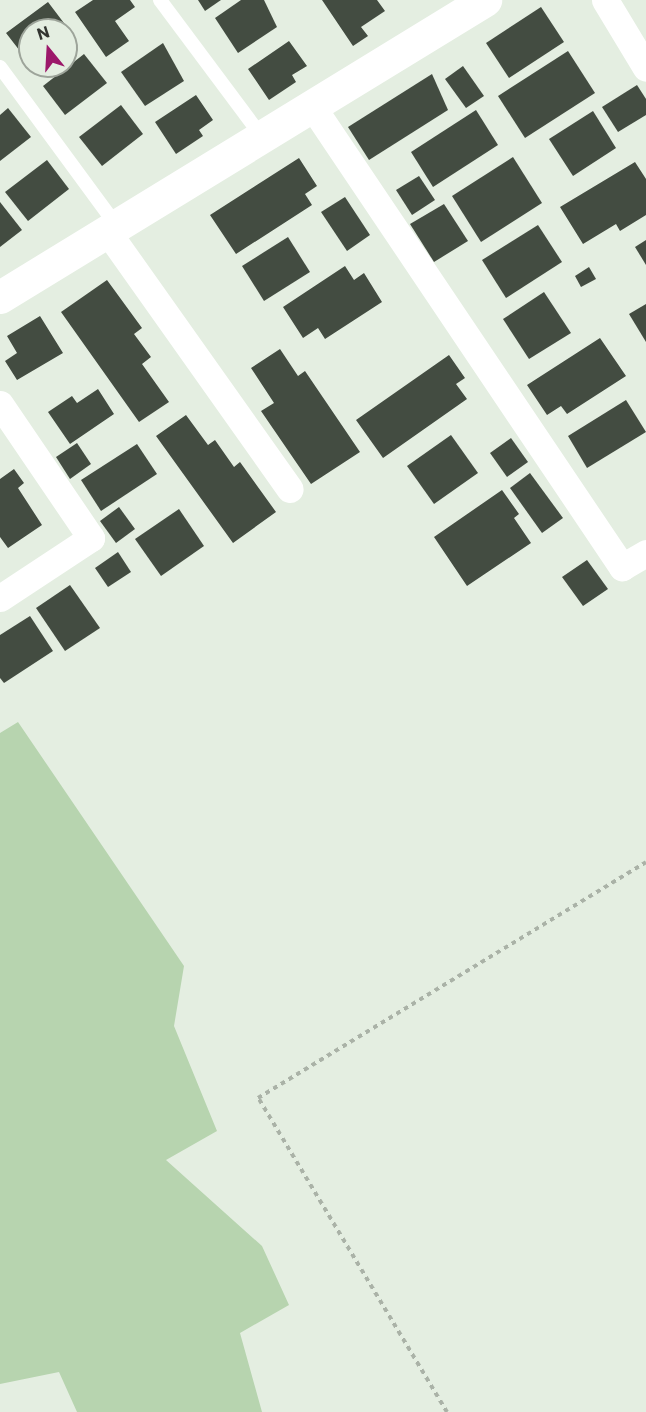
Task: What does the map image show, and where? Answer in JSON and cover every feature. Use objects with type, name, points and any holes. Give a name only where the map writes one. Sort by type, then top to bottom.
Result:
[{"type":"street","points":[[0,297],[485,0]]},
{"type":"street","points":[[605,0],[646,68]]},
{"type":"street","points":[[312,106],[622,567],[646,553]]},
{"type":"street","points":[[112,229],[290,489]]},
{"type":"street","points":[[0,404],[91,538],[0,598]]},
{"type":"lane","points":[[160,0],[262,137]]},
{"type":"lane","points":[[0,67],[112,229]]},
{"type":"path","points":[[447,1412],[258,1098],[646,862]]},
{"type":"green space","points":[[18,722],[184,966],[174,1026],[217,1131],[166,1160],[262,1246],[289,1305],[240,1333],[262,1412],[77,1412],[59,1372],[0,1384],[0,733]]},
{"type":"building","points":[[93,0],[130,0],[135,7],[115,21],[129,41],[106,57],[75,12]]},
{"type":"building","points":[[198,0],[221,0],[205,11]]},
{"type":"building","points":[[241,0],[264,0],[277,27],[238,53],[215,18]]},
{"type":"building","points":[[322,0],[377,0],[385,11],[361,27],[368,36],[353,46]]},
{"type":"building","points":[[48,2],[60,18],[26,18]]},
{"type":"building","points":[[541,7],[564,42],[509,78],[486,43]]},
{"type":"building","points":[[18,24],[18,48],[6,33]]},
{"type":"building","points":[[289,41],[307,66],[292,75],[296,82],[269,100],[248,69]]},
{"type":"building","points":[[163,43],[184,81],[145,106],[121,72]]},
{"type":"building","points":[[568,51],[595,93],[525,138],[498,96]]},
{"type":"building","points":[[84,54],[107,83],[65,115],[43,86],[53,78],[78,78],[78,59]]},
{"type":"building","points":[[463,66],[484,96],[466,108],[445,79]]},
{"type":"building","points":[[432,74],[448,110],[369,160],[348,127]]},
{"type":"building","points":[[637,85],[646,99],[646,115],[618,132],[602,107]]},
{"type":"building","points":[[196,95],[213,120],[199,130],[203,136],[176,154],[155,122]]},
{"type":"building","points":[[121,105],[143,134],[102,166],[79,137]]},
{"type":"building","points":[[8,108],[31,137],[0,161],[0,115]]},
{"type":"building","points":[[476,110],[498,145],[433,187],[411,152]]},
{"type":"building","points":[[593,111],[616,148],[573,176],[549,139]]},
{"type":"building","points":[[513,157],[542,203],[481,242],[452,196]]},
{"type":"building","points":[[299,158],[317,186],[305,194],[312,205],[236,254],[210,215]]},
{"type":"building","points":[[47,160],[69,189],[28,221],[5,192]]},
{"type":"building","points":[[635,162],[646,179],[646,215],[620,231],[616,224],[583,244],[560,207]]},
{"type":"building","points":[[419,176],[435,200],[412,215],[396,190]]},
{"type":"building","points":[[345,197],[370,235],[347,251],[321,212]]},
{"type":"building","points":[[0,202],[22,230],[0,247]]},
{"type":"building","points":[[444,204],[468,241],[434,262],[410,224]]},
{"type":"building","points":[[538,225],[562,262],[506,298],[482,260]]},
{"type":"building","points":[[288,237],[310,272],[264,301],[242,266]]},
{"type":"building","points":[[646,240],[646,265],[635,247]]},
{"type":"building","points":[[345,266],[354,280],[364,273],[382,302],[325,339],[318,328],[303,338],[283,307]]},
{"type":"building","points":[[589,267],[596,279],[581,287],[575,276]]},
{"type":"building","points":[[107,280],[142,328],[134,334],[151,357],[142,364],[169,402],[139,422],[61,312]]},
{"type":"building","points":[[544,292],[571,333],[529,359],[503,319]]},
{"type":"building","points":[[646,304],[646,342],[629,314]]},
{"type":"building","points":[[40,316],[63,353],[17,380],[5,361],[17,353],[7,336]]},
{"type":"building","points":[[600,338],[626,376],[567,414],[561,406],[547,415],[527,385]]},
{"type":"building","points":[[280,349],[298,376],[305,371],[360,452],[311,484],[261,411],[274,403],[251,368]]},
{"type":"building","points":[[449,355],[465,378],[456,384],[467,399],[383,458],[356,420]]},
{"type":"building","points":[[98,389],[114,414],[70,444],[48,412],[72,396],[77,403]]},
{"type":"building","points":[[626,400],[646,432],[587,468],[568,436]]},
{"type":"building","points":[[186,415],[208,445],[215,440],[234,467],[240,462],[276,512],[233,543],[156,436]]},
{"type":"building","points":[[451,435],[478,473],[434,504],[407,466]]},
{"type":"building","points":[[511,438],[528,462],[507,477],[490,453]]},
{"type":"building","points":[[77,443],[91,464],[70,479],[56,457]]},
{"type":"building","points":[[137,444],[157,474],[101,511],[81,480]]},
{"type":"building","points":[[14,469],[24,483],[18,488],[42,525],[8,548],[0,537],[0,479]]},
{"type":"building","points":[[530,473],[563,518],[542,533],[510,488]]},
{"type":"building","points":[[502,490],[519,514],[514,518],[531,543],[467,586],[434,537]]},
{"type":"building","points":[[119,507],[135,529],[116,543],[100,521]]},
{"type":"building","points":[[179,509],[204,546],[161,576],[135,539]]},
{"type":"building","points":[[118,552],[131,572],[108,587],[95,568]]},
{"type":"building","points":[[587,560],[608,589],[583,606],[562,577]]},
{"type":"building","points":[[70,585],[100,628],[65,651],[36,608]]},
{"type":"building","points":[[30,616],[53,651],[4,683],[0,678],[0,635]]}]
